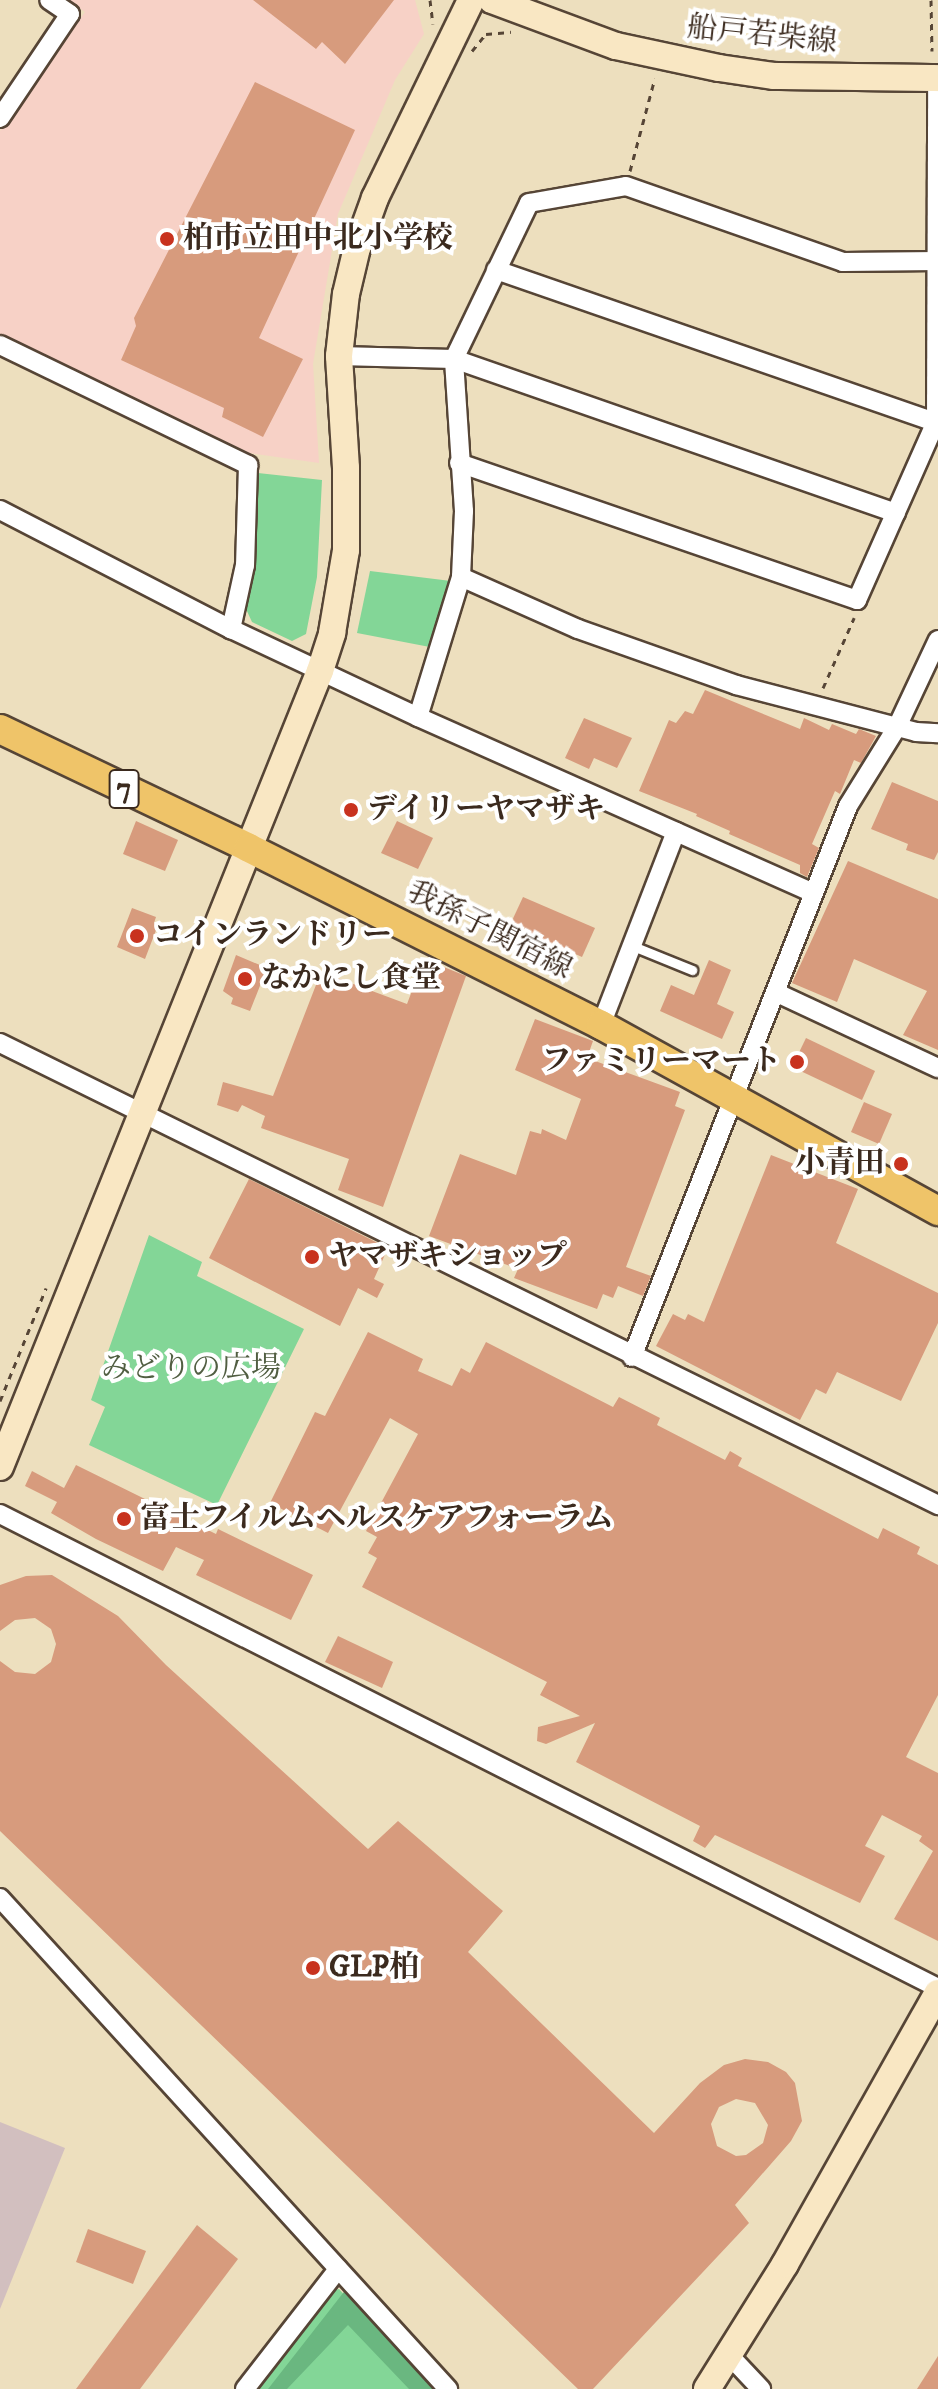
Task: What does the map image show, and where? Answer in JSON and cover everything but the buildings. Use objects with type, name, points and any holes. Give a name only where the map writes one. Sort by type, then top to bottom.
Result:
[{"type":"main road","name":"我孫子関宿線","points":[[0,729],[249,848],[601,1025],[938,1211]]},
{"type":"street","points":[[0,118],[70,14],[49,0]]},
{"type":"street","points":[[0,1467],[320,671],[332,633],[346,550],[347,481],[339,356],[350,279],[375,198],[471,0]]},
{"type":"street","name":"船戸若柴線","points":[[492,0],[616,46],[719,68],[774,76],[938,78]]},
{"type":"street","points":[[459,463],[857,600],[936,422],[938,78]]},
{"type":"street","points":[[418,717],[461,577],[464,511],[454,359],[529,203],[626,186],[843,262],[937,261]]},
{"type":"street","points":[[496,270],[936,422]]},
{"type":"street","points":[[0,345],[248,465],[245,565],[231,629]]},
{"type":"street","points":[[339,356],[454,359],[896,513]]},
{"type":"street","points":[[0,510],[231,629],[320,671],[814,893]]},
{"type":"street","points":[[461,577],[578,629],[736,685],[897,727],[938,733]]},
{"type":"street","points":[[632,1357],[848,806],[897,727],[938,640]]},
{"type":"street","points":[[601,1025],[676,832]]},
{"type":"street","points":[[777,993],[938,1068]]},
{"type":"street","points":[[0,1043],[632,1357],[938,1505]]},
{"type":"street","points":[[0,1514],[938,1990],[785,2264],[707,2389]]},
{"type":"street","points":[[0,1898],[448,2389]]},
{"type":"street","points":[[245,2389],[338,2269]]},
{"type":"street","points":[[729,2355],[761,2389]]},
{"type":"lane","points":[[633,946],[692,970]]},
{"type":"path","points":[[931,0],[932,51]]},
{"type":"path","points":[[466,58],[486,34],[499,30],[524,34]]},
{"type":"path","points":[[626,186],[655,78]]},
{"type":"path","points":[[815,706],[859,609],[857,600]]},
{"type":"shaded area","name":"柏市立田中北小学校","points":[[68,0],[415,0],[424,34],[395,80],[338,214],[313,364],[319,463],[249,453],[0,337],[0,131],[85,12]]},
{"type":"shaded area","points":[[0,2122],[65,2148],[0,2309]]},
{"type":"green space","points":[[258,473],[322,480],[317,577],[306,634],[292,641],[252,622],[246,609],[253,567]]},
{"type":"green space","points":[[370,571],[451,581],[435,648],[357,633]]},
{"type":"green space","name":"みどりの広場","points":[[149,1235],[202,1262],[197,1276],[304,1329],[217,1505],[89,1445],[105,1407],[91,1400]]},
{"type":"green space","points":[[347,2288],[437,2389],[409,2389],[348,2325],[287,2389],[268,2389]]},
{"type":"green space","points":[[339,2289],[430,2389],[257,2389],[332,2291]]},
{"type":"place","name":"柏市立田中北小学校","points":[[167,239]]},
{"type":"place","name":"デイリーヤマザキ","points":[[351,810]]},
{"type":"place","name":"コインランドリー","points":[[137,936]]},
{"type":"place","name":"なかにし食堂","points":[[245,979]]},
{"type":"place","name":"ファミリーマート","points":[[797,1062]]},
{"type":"place","name":"小青田","points":[[901,1164]]},
{"type":"place","name":"ヤマザキショップ","points":[[312,1257]]},
{"type":"place","name":"富士フイルムヘルスケアフォーラム","points":[[124,1519]]},
{"type":"place","name":"GLP柏","points":[[313,1968]]}]
